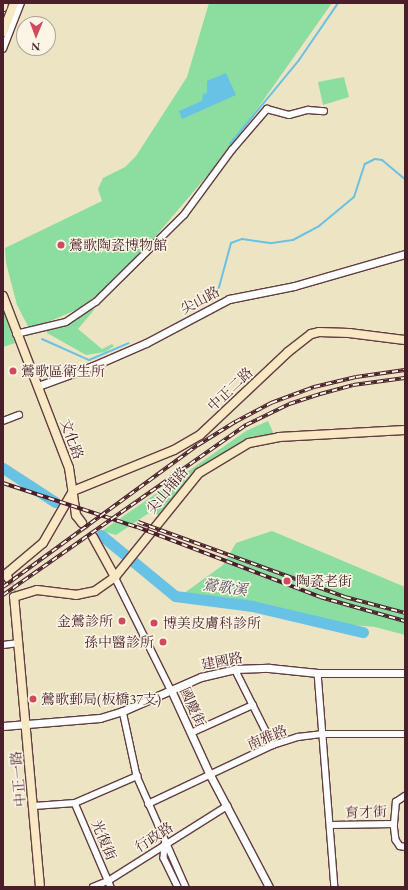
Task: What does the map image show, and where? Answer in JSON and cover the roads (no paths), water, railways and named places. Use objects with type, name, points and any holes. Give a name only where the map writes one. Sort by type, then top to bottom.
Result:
[{"type":"main road","points":[[3,7],[4,3]]},
{"type":"main road","points":[[3,32],[14,3]]},
{"type":"main road","name":"文化路","points":[[3,296],[16,334],[38,386],[69,468],[73,491]]},
{"type":"main road","name":"中正二路","points":[[73,491],[174,450],[200,435],[288,352],[311,334],[319,332],[350,333],[405,340]]},
{"type":"main road","name":"尖山埔路","points":[[115,577],[121,567],[199,473],[249,443],[274,437],[405,430]]},
{"type":"main road","points":[[6,576],[43,543],[73,491]]},
{"type":"main road","points":[[73,491],[76,515],[82,523]]},
{"type":"main road","name":"國慶街","points":[[93,537],[115,577]]},
{"type":"main road","name":"中正一路","points":[[40,887],[27,724],[14,597],[37,590],[76,595],[95,591],[115,577]]},
{"type":"street","points":[[3,48],[21,3]]},
{"type":"street","points":[[16,334],[66,322],[96,302],[184,215],[232,150],[267,109],[289,115],[316,109],[324,111]]},
{"type":"street","name":"尖山路","points":[[38,386],[93,366],[146,343],[229,299],[294,286],[405,254]]},
{"type":"street","points":[[3,421],[20,415]]},
{"type":"street","name":"國慶街","points":[[115,577],[171,690],[210,775],[269,887]]},
{"type":"street","points":[[3,645],[19,643]]},
{"type":"street","name":"建國路","points":[[3,726],[100,718],[123,711],[201,677],[236,669],[269,668],[318,673],[405,673]]},
{"type":"street","points":[[236,669],[273,745]]},
{"type":"street","points":[[318,673],[321,734],[335,887]]},
{"type":"street","points":[[190,733],[253,705]]},
{"type":"street","points":[[123,711],[137,776],[148,804],[186,887]]},
{"type":"street","name":"南雅路","points":[[148,804],[273,745],[321,734],[405,734]]},
{"type":"street","points":[[34,806],[75,803],[137,776]]},
{"type":"street","name":"育才街","points":[[330,825],[394,824],[396,802],[405,796]]},
{"type":"street","name":"光復街","points":[[75,803],[111,887]]},
{"type":"street","name":"行政路","points":[[93,887],[108,881],[166,843],[227,806]]},
{"type":"street","points":[[394,824],[396,840],[400,846],[405,847]]},
{"type":"street","points":[[166,843],[164,858],[178,887]]},
{"type":"water","points":[[226,73],[236,95],[182,119],[179,111],[202,101],[203,94],[207,93],[207,81]]},
{"type":"waterway","points":[[230,144],[299,60],[338,3]]},
{"type":"waterway","points":[[218,291],[231,243],[242,239],[272,243],[293,240],[319,226],[354,197],[365,164],[375,159],[382,160],[405,179]]},
{"type":"waterway","points":[[42,339],[89,360],[129,343]]},
{"type":"waterway","name":"鶯歌溪","points":[[3,468],[55,502]]},
{"type":"waterway","name":"鶯歌溪","points":[[101,535],[175,596],[252,606],[363,632]]},
{"type":"tunnel","points":[[82,523],[93,537]]},
{"type":"tunnel","points":[[8,578],[14,597]]},
{"type":"railway","points":[[3,587],[198,445],[235,422],[271,403],[314,387],[356,377],[405,370]]},
{"type":"railway","points":[[3,595],[246,425],[289,404],[320,394],[353,385],[405,378]]},
{"type":"railway","points":[[3,483],[137,527],[320,597],[405,621]]},
{"type":"railway","points":[[138,522],[345,597],[405,613]]},
{"type":"place","name":"鶯歌陶瓷博物館","points":[[61,245]]},
{"type":"place","name":"鶯歌區衛生所","points":[[13,371]]},
{"type":"place","name":"陶瓷老街","points":[[287,581]]},
{"type":"place","name":"金鶯診所","points":[[122,621]]},
{"type":"place","name":"博美皮膚科診所","points":[[154,623]]},
{"type":"place","name":"孫中醫診所","points":[[163,642]]},
{"type":"place","name":"鶯歌郵局(板橋37支)","points":[[33,699]]}]
